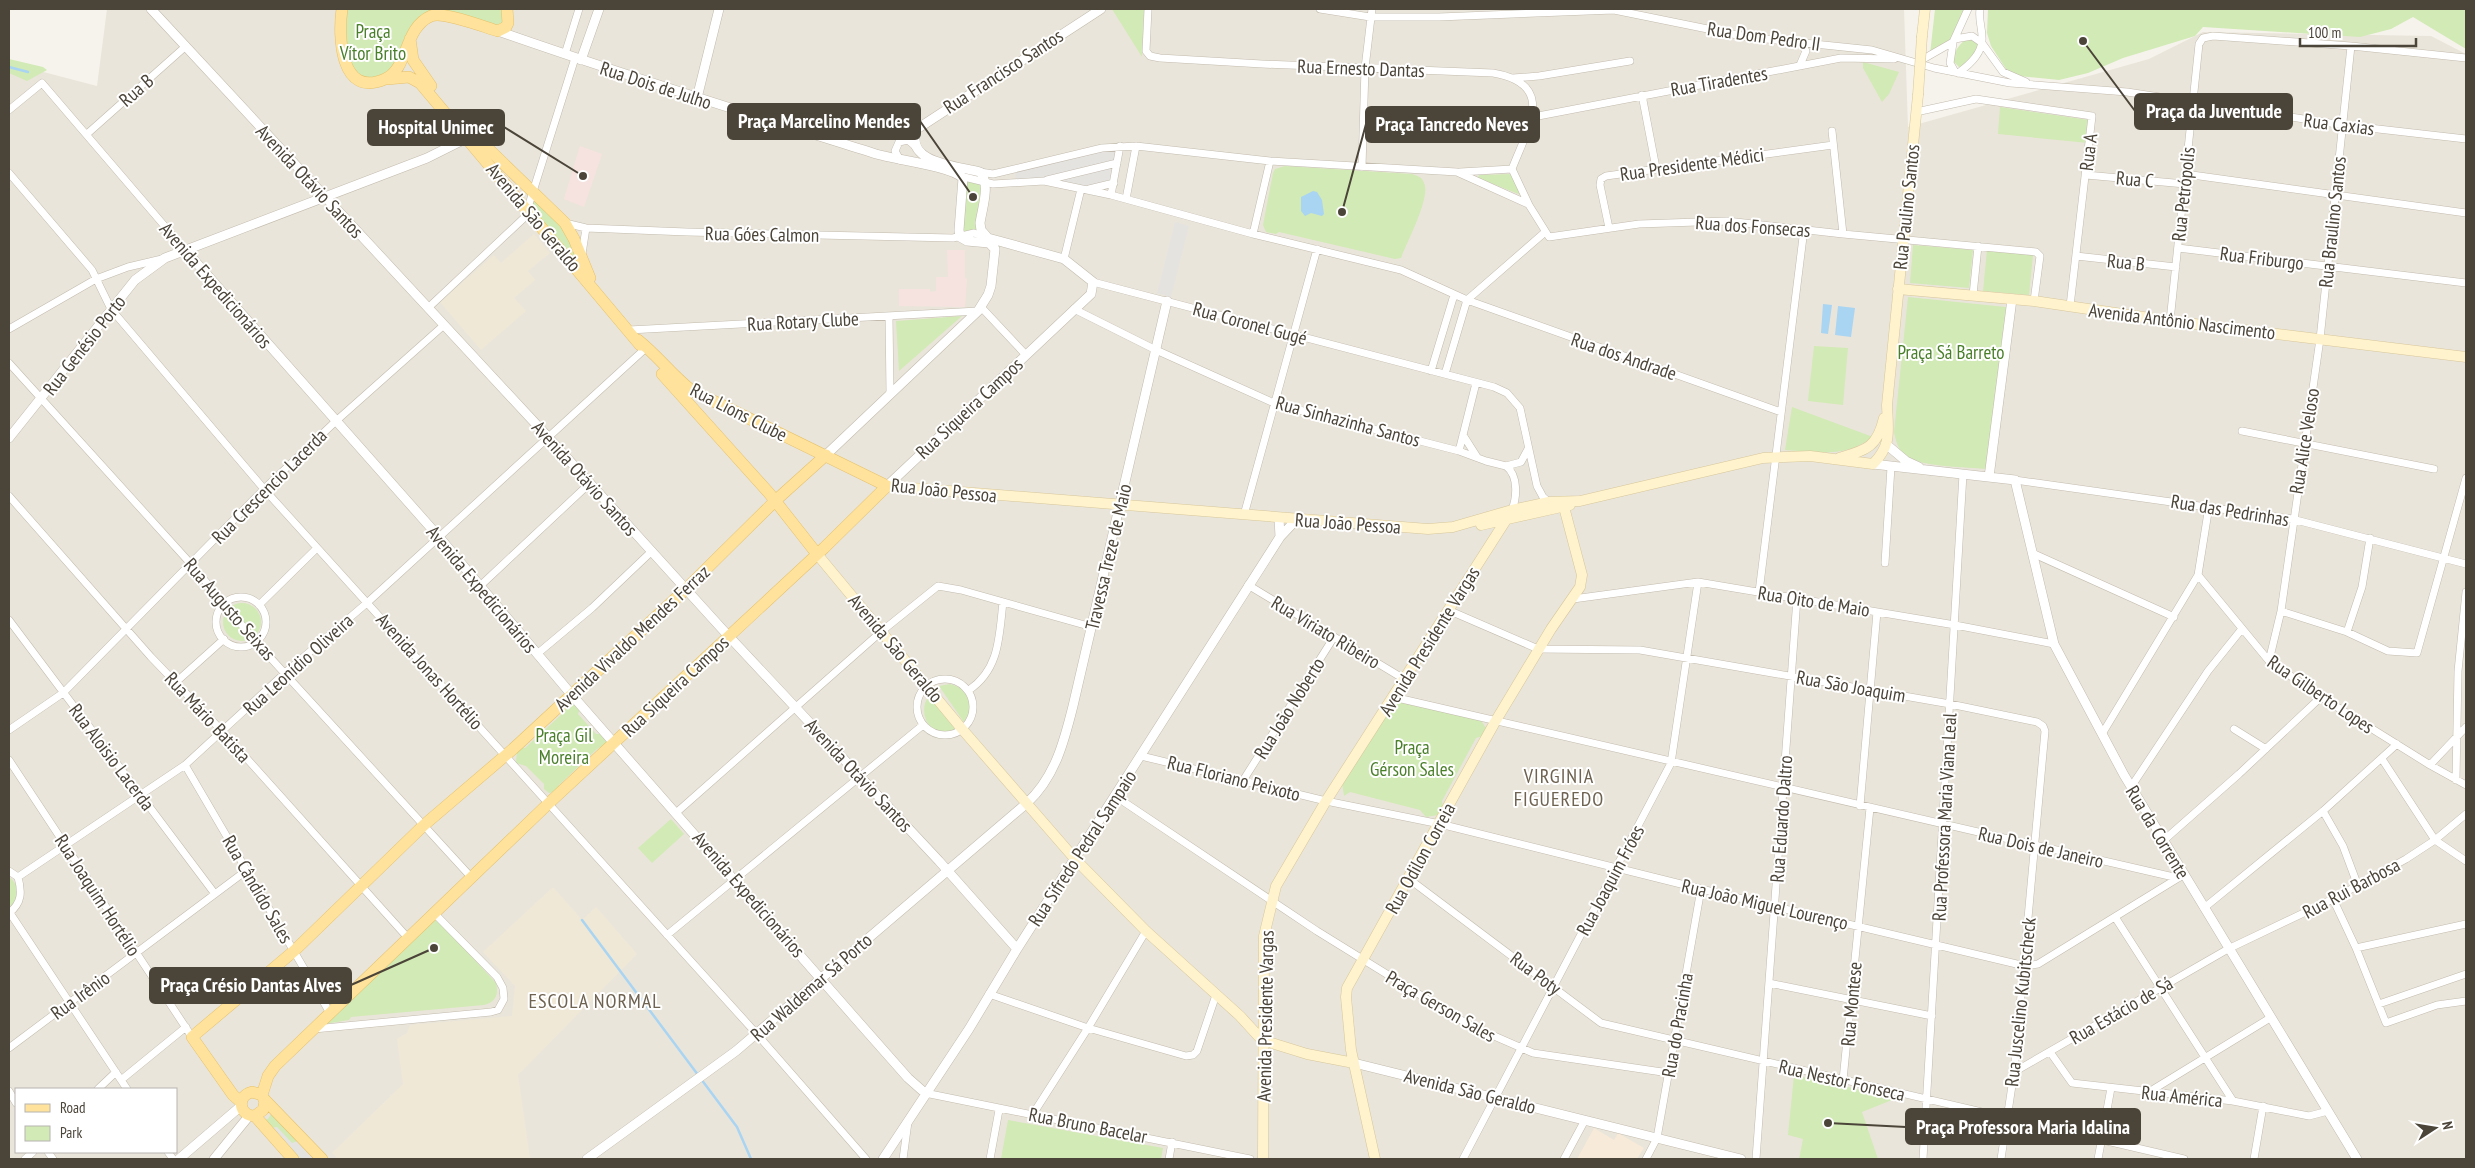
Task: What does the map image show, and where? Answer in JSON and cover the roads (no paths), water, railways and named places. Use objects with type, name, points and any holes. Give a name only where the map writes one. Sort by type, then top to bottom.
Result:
[{"type":"main road","points":[[342,9],[340,42],[348,70],[355,77],[364,81],[374,82],[387,79],[400,63],[410,39],[421,22],[434,15],[498,30],[506,27],[508,23],[507,9]]},
{"type":"main road","name":"Rua Paulino Santos","points":[[1887,445],[1887,405],[1925,9]]},
{"type":"main road","name":"Avenida São Geraldo","points":[[410,39],[413,60],[418,69],[528,210],[577,260]]},
{"type":"main road","name":"Avenida São Geraldo","points":[[387,79],[404,76],[416,80],[469,135],[565,223],[577,260],[593,287],[628,330],[698,415],[775,501],[962,729],[1076,859],[1146,931],[1240,1016],[1262,1040],[1307,1054],[1354,1063]]},
{"type":"main road","name":"Avenida Antônio Nascimento","points":[[1898,288],[2034,301],[2170,321],[2466,357]]},
{"type":"main road","name":"Rua Lions Clube","points":[[642,346],[691,390],[712,402],[826,455]]},
{"type":"main road","points":[[698,415],[709,414],[712,411],[712,402]]},
{"type":"main road","name":"Rua Paulino Santos","points":[[1871,464],[1867,454],[1880,436],[1887,405]]},
{"type":"main road","points":[[1834,459],[1859,452],[1873,444],[1887,445],[1883,454],[1871,464]]},
{"type":"main road","name":"Rua João Pessoa","points":[[826,455],[887,486],[1428,529],[1453,527],[1512,510],[1550,502],[1580,501],[1775,457],[1810,456],[1871,464]]},
{"type":"main road","name":"Avenida Vivaldo Mendes Ferraz","points":[[192,1037],[294,951],[424,825],[506,756],[686,589],[775,501],[826,455]]},
{"type":"main road","name":"Rua Siqueira Campos","points":[[263,1097],[268,1076],[314,1028],[550,803],[818,554],[887,486]]},
{"type":"main road","points":[[1453,527],[1479,526],[1564,507],[1580,501]]},
{"type":"main road","points":[[1550,502],[1564,507]]},
{"type":"main road","name":"Rua Odilon Correia","points":[[1375,1159],[1354,1063],[1346,997],[1352,979],[1440,824],[1495,722],[1538,649],[1580,587],[1582,575],[1564,507]]},
{"type":"main road","name":"Avenida Presidente Vargas","points":[[1263,1159],[1262,1040],[1264,936],[1276,886],[1326,801],[1506,520]]},
{"type":"main road","points":[[1479,526],[1488,527],[1493,539]]},
{"type":"main road","name":"Rua Joaquim Hortélio","points":[[192,1037],[241,1104]]},
{"type":"main road","points":[[294,1159],[241,1104],[248,1092],[255,1092],[263,1097],[322,1159]]},
{"type":"main road","points":[[252,1116],[263,1110],[263,1097]]},
{"type":"street","name":"Avenida Otávio Santos","points":[[151,9],[548,437],[729,636],[796,706],[1017,949]]},
{"type":"street","points":[[565,54],[579,9]]},
{"type":"street","points":[[428,308],[522,221],[528,210],[578,59],[599,9]]},
{"type":"street","points":[[697,98],[720,9]]},
{"type":"street","name":"Rua Francisco Santos","points":[[915,145],[917,129],[923,124],[1101,9]]},
{"type":"street","name":"Rua Ernesto Dantas","points":[[1148,9],[1146,50],[1150,56],[1160,58],[1493,73],[1513,78],[1539,76],[1630,61]]},
{"type":"street","name":"Rua Dom Pedro II","points":[[1320,9],[1370,17],[1439,17],[1614,10],[1747,37],[1872,50],[1956,72]]},
{"type":"street","points":[[1362,167],[1365,68],[1372,9]]},
{"type":"street","points":[[1968,9],[1954,41],[1950,63],[1956,72],[1974,59],[1982,43],[1979,23],[1980,9]]},
{"type":"street","name":"Rua Dois de Julho","points":[[498,30],[578,59],[697,98],[962,179]]},
{"type":"street","points":[[1917,63],[1942,50],[1954,41],[1971,35],[1982,43],[2003,72],[2034,85]]},
{"type":"street","name":"Rua Petrópolis","points":[[2170,321],[2199,44],[2203,38],[2213,36],[2351,46]]},
{"type":"street","points":[[1800,42],[1806,51],[1806,58],[1800,65]]},
{"type":"street","name":"Rua B","points":[[87,134],[186,46]]},
{"type":"street","points":[[2351,46],[2466,58]]},
{"type":"street","name":"Rua Braulino Santos","points":[[2320,339],[2351,46]]},
{"type":"street","name":"Rua Tiradentes","points":[[1533,117],[1841,58],[1906,60]]},
{"type":"street","name":"Rua Caxias","points":[[1956,72],[2010,84],[2127,92],[2192,104],[2466,139]]},
{"type":"street","points":[[1445,374],[1467,300],[1544,233],[1512,169],[1533,117],[1532,97],[1513,78]]},
{"type":"street","name":"Avenida Expedicionários","points":[[9,110],[42,83],[186,251],[439,537],[571,694],[677,812],[908,1078],[925,1093]]},
{"type":"street","points":[[1642,95],[1656,168]]},
{"type":"street","name":"Rua A","points":[[1916,112],[1976,99],[2092,115],[2070,306]]},
{"type":"street","points":[[1832,131],[1843,234]]},
{"type":"street","name":"Rua Genésio Porto","points":[[9,438],[135,280],[165,258],[427,158],[469,135]]},
{"type":"street","points":[[915,145],[915,156],[904,161],[896,154],[897,144],[908,140],[915,145],[931,160],[993,174],[1102,148],[1120,146],[1136,146],[1270,161],[1362,167],[1458,172],[1512,169]]},
{"type":"street","points":[[1111,195],[1120,146]]},
{"type":"street","points":[[1126,198],[1136,146]]},
{"type":"street","name":"Rua Presidente Médici","points":[[1609,228],[1600,185],[1601,179],[1606,176],[1833,146]]},
{"type":"street","points":[[1253,234],[1270,161]]},
{"type":"street","points":[[995,255],[993,246],[967,241],[960,237],[962,179],[986,183],[1044,181],[1117,163]]},
{"type":"street","points":[[980,172],[986,183],[980,223],[985,235]]},
{"type":"street","points":[[1458,172],[1529,205]]},
{"type":"street","name":"Avenida Jonas Hortélio","points":[[9,173],[92,270],[111,310],[264,489],[550,803],[866,1159]]},
{"type":"street","points":[[2185,174],[2466,212]]},
{"type":"street","name":"Rua C","points":[[2086,175],[2184,184]]},
{"type":"street","name":"Rua dos Andrade","points":[[1044,181],[1126,198],[1253,234],[1401,270],[1467,300],[1781,412]]},
{"type":"street","points":[[1064,259],[1084,189],[1114,183]]},
{"type":"street","name":"Rua dos Fonsecas","points":[[1544,233],[1549,237],[1556,238],[1639,224],[1727,221],[1904,239]]},
{"type":"street","name":"Rua Góes Calmon","points":[[565,223],[586,228],[686,232],[960,237],[974,233],[985,235]]},
{"type":"street","name":"Avenida São Geraldo","points":[[577,260],[586,228]]},
{"type":"street","points":[[1759,592],[1804,229]]},
{"type":"street","name":"Rua Coronel Gugé","points":[[985,235],[1064,259],[1093,282],[1445,374],[1507,393],[1520,408],[1528,449]]},
{"type":"street","points":[[1904,239],[2039,253],[2034,301]]},
{"type":"street","points":[[995,255],[1000,244],[1008,243]]},
{"type":"street","points":[[1973,295],[1978,246]]},
{"type":"street","name":"Rua Friburgo","points":[[2178,248],[2466,283]]},
{"type":"street","points":[[1244,515],[1317,249]]},
{"type":"street","name":"Avenida Vivaldo Mendes Ferraz","points":[[826,455],[979,309],[988,295],[995,255]]},
{"type":"street","name":"Rua B","points":[[2076,256],[2176,267]]},
{"type":"street","points":[[9,330],[96,279],[134,265],[165,258]]},
{"type":"street","name":"Rua Siqueira Campos","points":[[887,486],[1091,294],[1093,282]]},
{"type":"street","points":[[1431,371],[1454,295]]},
{"type":"street","points":[[1871,464],[1990,477],[2012,299]]},
{"type":"street","name":"Travessa Treze de Maio","points":[[1027,803],[1042,787],[1060,754],[1121,505],[1167,301]]},
{"type":"street","points":[[979,309],[1026,355]]},
{"type":"street","name":"Rua Rotary Clube","points":[[628,330],[889,316],[979,309]]},
{"type":"street","name":"Rua Sinhazinha Santos","points":[[1074,309],[1156,350],[1276,404],[1477,457]]},
{"type":"street","points":[[889,316],[890,393]]},
{"type":"street","name":"Rua Crescencio Lacerda","points":[[9,730],[63,693],[264,489],[444,325]]},
{"type":"street","name":"Rua Alice Veloso","points":[[2269,661],[2281,610],[2292,519],[2320,339]]},
{"type":"street","name":"Rua Leonídio Oliveira","points":[[18,877],[185,766],[285,673],[368,602],[548,437],[642,346]]},
{"type":"street","name":"Rua Augusto Seixas","points":[[9,363],[191,564],[256,642],[472,877]]},
{"type":"street","points":[[1459,451],[1476,383]]},
{"type":"street","points":[[2242,431],[2434,469]]},
{"type":"street","points":[[1463,435],[1477,457],[1506,466],[1521,462],[1528,449]]},
{"type":"street","points":[[1887,445],[1906,461],[1928,471]]},
{"type":"street","points":[[1528,449],[1537,486],[1543,497],[1550,502]]},
{"type":"street","points":[[1506,466],[1513,475],[1516,500],[1506,520]]},
{"type":"street","points":[[1885,562],[1891,467]]},
{"type":"street","name":"Rua Professora Maria Viana Leal","points":[[1923,1159],[1963,474]]},
{"type":"street","name":"Rua das Pedrinhas","points":[[1990,477],[2292,519],[2466,564]]},
{"type":"street","points":[[2281,610],[2347,632],[2394,653],[2417,653],[2466,478]]},
{"type":"street","name":"Rua da Corrente","points":[[2016,480],[2054,644],[2131,787],[2163,841],[2180,877],[2204,908],[2328,1111],[2353,1157]]},
{"type":"street","points":[[480,586],[590,483]]},
{"type":"street","name":"Rua Mário Batista","points":[[9,496],[175,683],[223,732],[408,938]]},
{"type":"street","points":[[2102,734],[2198,575],[2209,506]]},
{"type":"street","points":[[1279,518],[1280,537]]},
{"type":"street","name":"Rua Sifredo Pedral Sampaio","points":[[883,1159],[969,1029],[1017,949],[1076,859],[1248,585],[1280,537],[1297,519]]},
{"type":"street","points":[[2347,632],[2362,588],[2370,538]]},
{"type":"street","points":[[259,605],[317,548]]},
{"type":"street","points":[[537,654],[592,608],[652,551]]},
{"type":"street","points":[[2032,553],[2174,617]]},
{"type":"street","name":"Rua Gilberto Lopes","points":[[2198,575],[2241,630],[2269,661],[2430,765],[2466,785]]},
{"type":"street","name":"Rua Oito de Maio","points":[[1573,599],[1698,582],[1955,625],[2054,644]]},
{"type":"street","name":"Rua Joaquim Fróes","points":[[1463,1159],[1671,763],[1698,582]]},
{"type":"street","name":"Rua Viriato Ribeiro","points":[[1248,585],[1404,679]]},
{"type":"street","points":[[677,812],[882,631],[938,586],[1092,627]]},
{"type":"street","points":[[2456,780],[2458,671],[2466,592]]},
{"type":"street","points":[[238,598],[253,600],[259,605],[266,620],[265,628],[256,642],[243,647],[229,644],[224,640],[219,633],[217,618],[224,604],[238,598]]},
{"type":"street","name":"Rua Eduardo Daltro","points":[[1756,1159],[1797,598]]},
{"type":"street","points":[[969,690],[982,680],[992,664],[998,646],[1003,602]]},
{"type":"street","points":[[1448,610],[1538,649]]},
{"type":"street","points":[[1860,806],[1877,612]]},
{"type":"street","name":"Rua Aloisio Lacerda","points":[[9,620],[214,894]]},
{"type":"street","points":[[2131,787],[2208,671],[2241,630]]},
{"type":"street","name":"Rua João Noberto","points":[[1244,779],[1334,637]]},
{"type":"street","points":[[175,683],[224,640]]},
{"type":"street","name":"Rua São Joaquim","points":[[1538,649],[1640,650],[1950,704],[2037,722],[2043,726],[2045,731],[2034,845]]},
{"type":"street","points":[[2458,671],[2466,672]]},
{"type":"street","points":[[949,679],[969,690],[973,706],[971,716],[962,729],[954,733],[934,734],[922,725],[916,706],[918,697],[926,685],[939,680],[949,679]]},
{"type":"street","points":[[1393,697],[1671,763]]},
{"type":"street","points":[[2163,841],[2322,697]]},
{"type":"street","points":[[667,935],[922,725]]},
{"type":"street","points":[[2430,765],[2466,727]]},
{"type":"street","points":[[2234,729],[2266,749]]},
{"type":"street","name":"Rua Gilberto Lopes","points":[[2204,908],[2323,811],[2397,744]]},
{"type":"street","name":"Rua Floriano Peixoto","points":[[1141,756],[1244,779],[1326,801]]},
{"type":"street","points":[[2382,759],[2435,840],[2466,861]]},
{"type":"street","name":"Rua Joaquim Hortélio","points":[[9,760],[192,1037]]},
{"type":"street","name":"Rua Dois de Janeiro","points":[[1671,763],[2180,877]]},
{"type":"street","name":"Rua Cândido Sales","points":[[185,766],[330,1013]]},
{"type":"street","points":[[1115,796],[1364,960]]},
{"type":"street","name":"Rua João Miguel Lourenço","points":[[1326,801],[1440,824],[1775,907],[2025,966]]},
{"type":"street","name":"Rua Waldemar Sá Porto","points":[[586,1159],[757,1034],[1027,803]]},
{"type":"street","name":"Rua Montese","points":[[1843,1080],[1870,808]]},
{"type":"street","points":[[2323,811],[2339,837],[2358,886]]},
{"type":"street","name":"Rua Rui Barbosa","points":[[2228,949],[2358,886],[2435,840],[2466,814]]},
{"type":"street","name":"Rua Juscelino Kubitscheck","points":[[2001,1159],[2014,1072],[2025,966],[2034,845]]},
{"type":"street","name":"Rua Irênio","points":[[9,1048],[247,870]]},
{"type":"street","points":[[9,871],[18,877],[21,894],[15,908],[9,913],[71,1002],[127,1088]]},
{"type":"street","points":[[2025,966],[2038,964],[2180,877]]},
{"type":"street","name":"Rua Poty","points":[[1409,879],[1601,1023],[1675,1039]]},
{"type":"street","name":"Rua do Pracinha","points":[[1646,1159],[1657,1138],[1701,889]]},
{"type":"street","points":[[2333,899],[2356,948],[2385,1021],[2388,1024],[2431,1007],[2466,1002]]},
{"type":"street","points":[[314,1028],[491,1012],[502,1006],[504,993],[497,977],[435,914]]},
{"type":"street","points":[[2115,917],[2233,1101]]},
{"type":"street","points":[[2356,948],[2466,924]]},
{"type":"street","points":[[1033,1114],[1088,1028],[1146,931]]},
{"type":"street","name":"Rua Estácio de Sá","points":[[2014,1072],[2228,949]]},
{"type":"street","name":"Praça Gerson Sales","points":[[1364,960],[1469,1025],[1520,1048]]},
{"type":"street","points":[[2379,1004],[2466,974]]},
{"type":"street","points":[[1769,983],[1932,1016]]},
{"type":"street","points":[[989,994],[1088,1028],[1173,1053],[1191,1056],[1198,1048],[1216,994]]},
{"type":"street","points":[[2148,1092],[2270,1018]]},
{"type":"street","points":[[122,1080],[186,1027]]},
{"type":"street","points":[[1675,1039],[1763,1061]]},
{"type":"street","points":[[1520,1048],[1534,1053],[1668,1073]]},
{"type":"street","name":"Rua América","points":[[2050,1052],[2072,1083],[2233,1101],[2308,1116],[2328,1111]]},
{"type":"street","name":"Rua Nestor Fonseca","points":[[1763,1061],[2184,1159]]},
{"type":"street","name":"Avenida São Geraldo","points":[[1354,1063],[1741,1159]]},
{"type":"street","points":[[99,1088],[116,1072]]},
{"type":"street","points":[[2098,1159],[2111,1088]]},
{"type":"street","name":"Rua Bruno Bacelar","points":[[925,1093],[999,1110],[1033,1114],[1250,1159]]},
{"type":"street","points":[[179,1159],[241,1104]]},
{"type":"street","points":[[2254,1159],[2263,1106]]},
{"type":"street","points":[[990,1159],[999,1110]]},
{"type":"street","points":[[214,1159],[252,1116]]},
{"type":"street","points":[[1564,1159],[1585,1120]]},
{"type":"street","points":[[903,1159],[908,1122]]},
{"type":"street","points":[[1169,1159],[1172,1142]]},
{"type":"water","points":[[1313,191],[1317,192],[1322,200],[1324,214],[1322,216],[1311,213],[1305,216],[1301,211],[1301,197]]},
{"type":"water","points":[[1823,304],[1832,305],[1828,334],[1821,333]]},
{"type":"water","points":[[1838,306],[1855,308],[1851,337],[1835,335]]},
{"type":"waterway","points":[[9,67],[28,72]]},
{"type":"waterway","points":[[582,920],[737,1127],[751,1159]]},
{"type":"place","name":"Praça da Juventude","points":[[2083,41]]},
{"type":"place","name":"Hospital Unimec","points":[[583,176]]},
{"type":"place","name":"Praça Marcelino Mendes","points":[[973,197]]},
{"type":"place","name":"Praça Tancredo Neves","points":[[1342,212]]},
{"type":"place","name":"Praça Crésio Dantas Alves","points":[[434,948]]},
{"type":"place","name":"Praça Professora Maria Idalina","points":[[1828,1123]]},
{"type":"district","name":"VIRGINIA FIGUEREDO","points":[[1559,788]]},
{"type":"district","name":"ESCOLA NORMAL","points":[[595,1001]]},
{"type":"park label","name":"Praça Vítor Brito","points":[[373,42]]},
{"type":"park label","name":"Praça Sá Barreto","points":[[1951,352]]},
{"type":"park label","name":"Praça Gil Moreira","points":[[564,746]]},
{"type":"park label","name":"Praça Gérson Sales","points":[[1412,758]]}]
